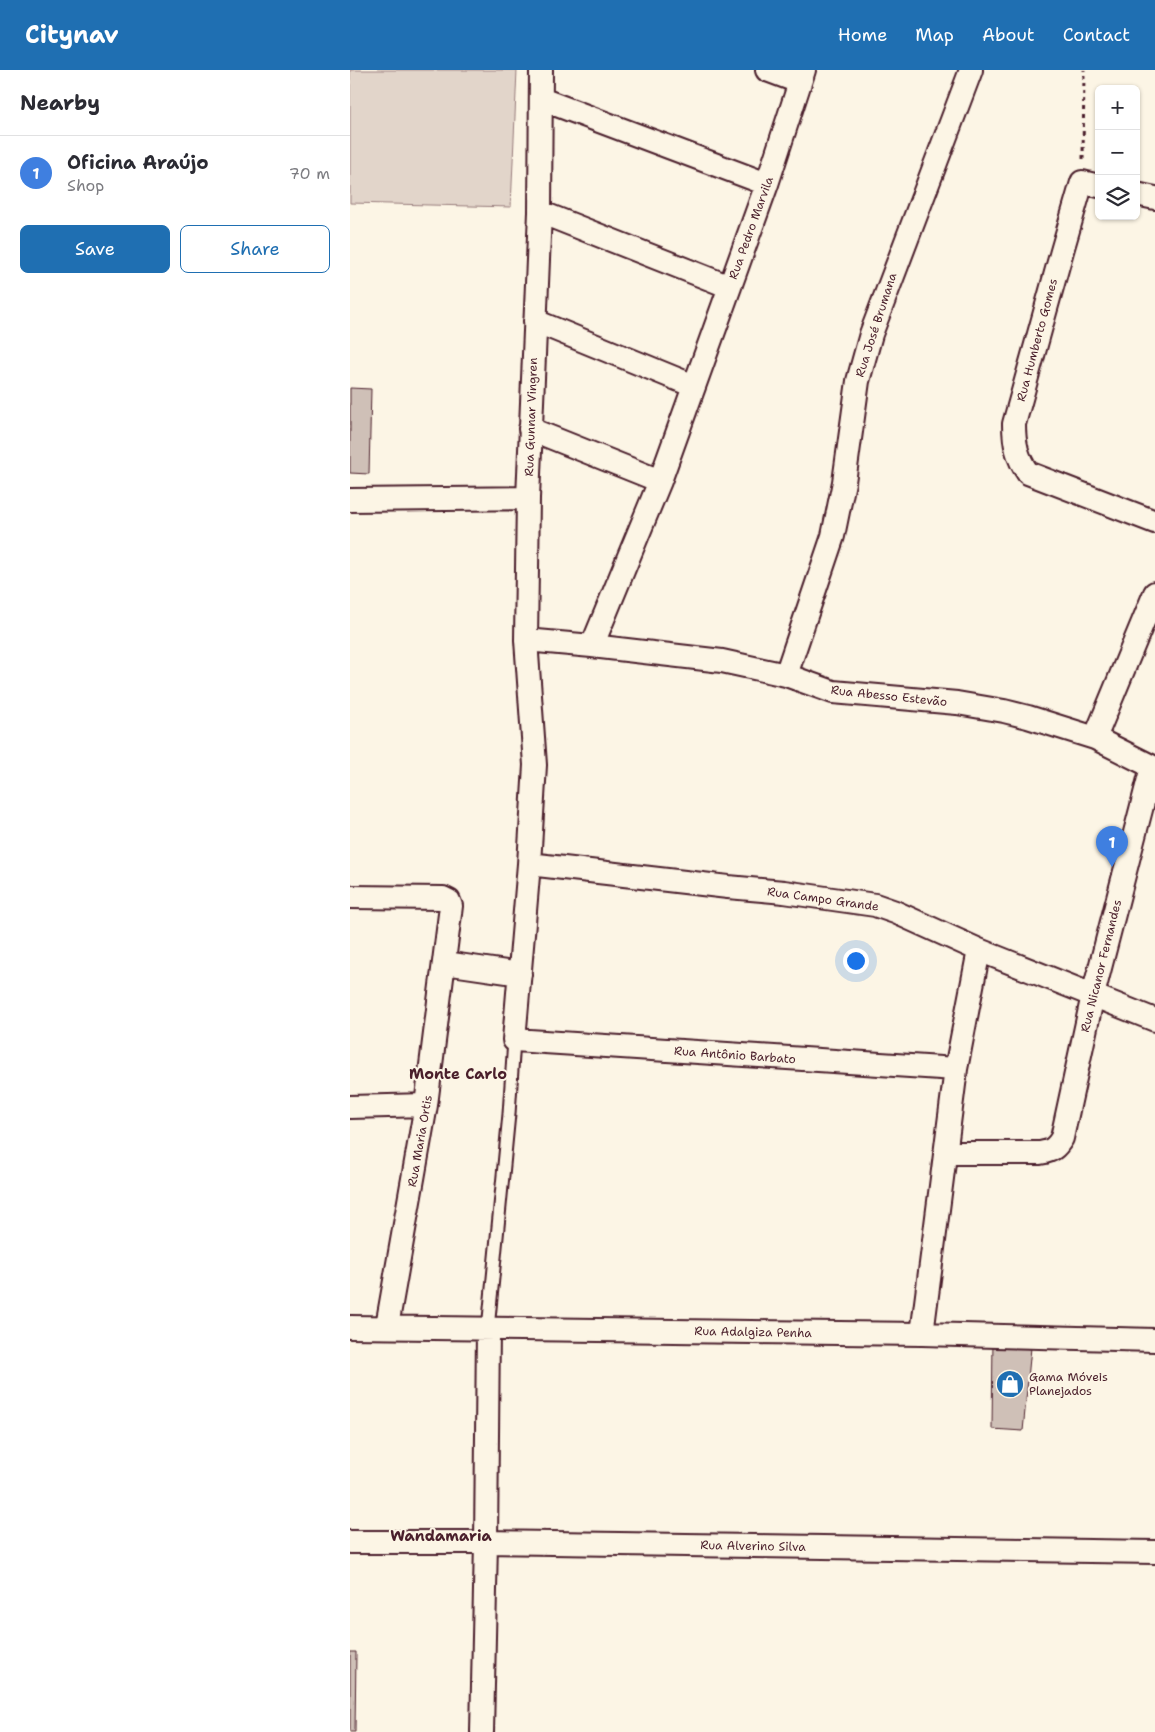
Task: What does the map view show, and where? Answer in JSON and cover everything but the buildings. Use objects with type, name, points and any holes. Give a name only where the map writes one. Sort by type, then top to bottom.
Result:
[{"type":"street","name":"Rua Gunnar Vingren","points":[[514,1040],[529,864],[535,765],[526,640],[530,428],[540,212],[542,70]]},
{"type":"street","points":[[767,70],[802,76]]},
{"type":"street","name":"Rua José Brumana","points":[[786,675],[833,536],[844,482],[858,381],[871,334],[971,70]]},
{"type":"street","name":"Rua Pedro Marvila","points":[[592,646],[660,481],[767,184],[802,76]]},
{"type":"street","points":[[541,99],[767,184]]},
{"type":"street","name":"Rua Humberto Gomes","points":[[1091,184],[1062,251],[1014,424],[1016,451],[1028,473],[1155,522]]},
{"type":"street","points":[[1140,195],[1155,198]]},
{"type":"street","points":[[540,212],[730,287]]},
{"type":"street","points":[[535,321],[694,386]]},
{"type":"street","points":[[530,428],[660,481]]},
{"type":"street","points":[[350,500],[528,498]]},
{"type":"street","points":[[1095,738],[1155,593]]},
{"type":"street","name":"Rua Abesso Estevão","points":[[526,640],[722,661],[786,675],[833,692],[957,703],[1004,711],[1095,738],[1154,768]]},
{"type":"street","name":"Rua Nicanor Fernandes","points":[[945,1153],[1040,1153],[1057,1147],[1062,1138],[1093,994],[1154,768]]},
{"type":"street","name":"Rua Campo Grande","points":[[529,864],[784,892],[875,905],[895,912],[979,950],[1155,1020]]},
{"type":"street","name":"Rua Maria Ortis","points":[[350,897],[443,898],[449,901],[452,912],[426,1105],[387,1326]]},
{"type":"street","points":[[922,1334],[956,1069],[979,950]]},
{"type":"street","points":[[445,963],[520,974]]},
{"type":"street","name":"Rua Antônio Barbato","points":[[514,1040],[956,1069]]},
{"type":"street","points":[[350,1108],[426,1105]]},
{"type":"street","name":"Rua Adalgiza Penha","points":[[350,1327],[922,1334],[1155,1340]]},
{"type":"street","points":[[482,1732],[488,1329]]},
{"type":"street","name":"Rua Alverino Silva","points":[[350,1542],[486,1542],[1155,1552]]},
{"type":"lane","points":[[488,1329],[514,1040]]},
{"type":"path","points":[[1084,70],[1091,184]]},
{"type":"shaded area","points":[[350,70],[517,70],[511,207],[350,203]]},
{"type":"place","name":"Oficina Araújo","points":[[1112,867]]},
{"type":"place","name":"Gama Móveis Planejados","points":[[1010,1384]]},
{"type":"district","name":"Monte Carlo","points":[[458,1074]]},
{"type":"district","name":"Wandamaria","points":[[441,1536]]}]
